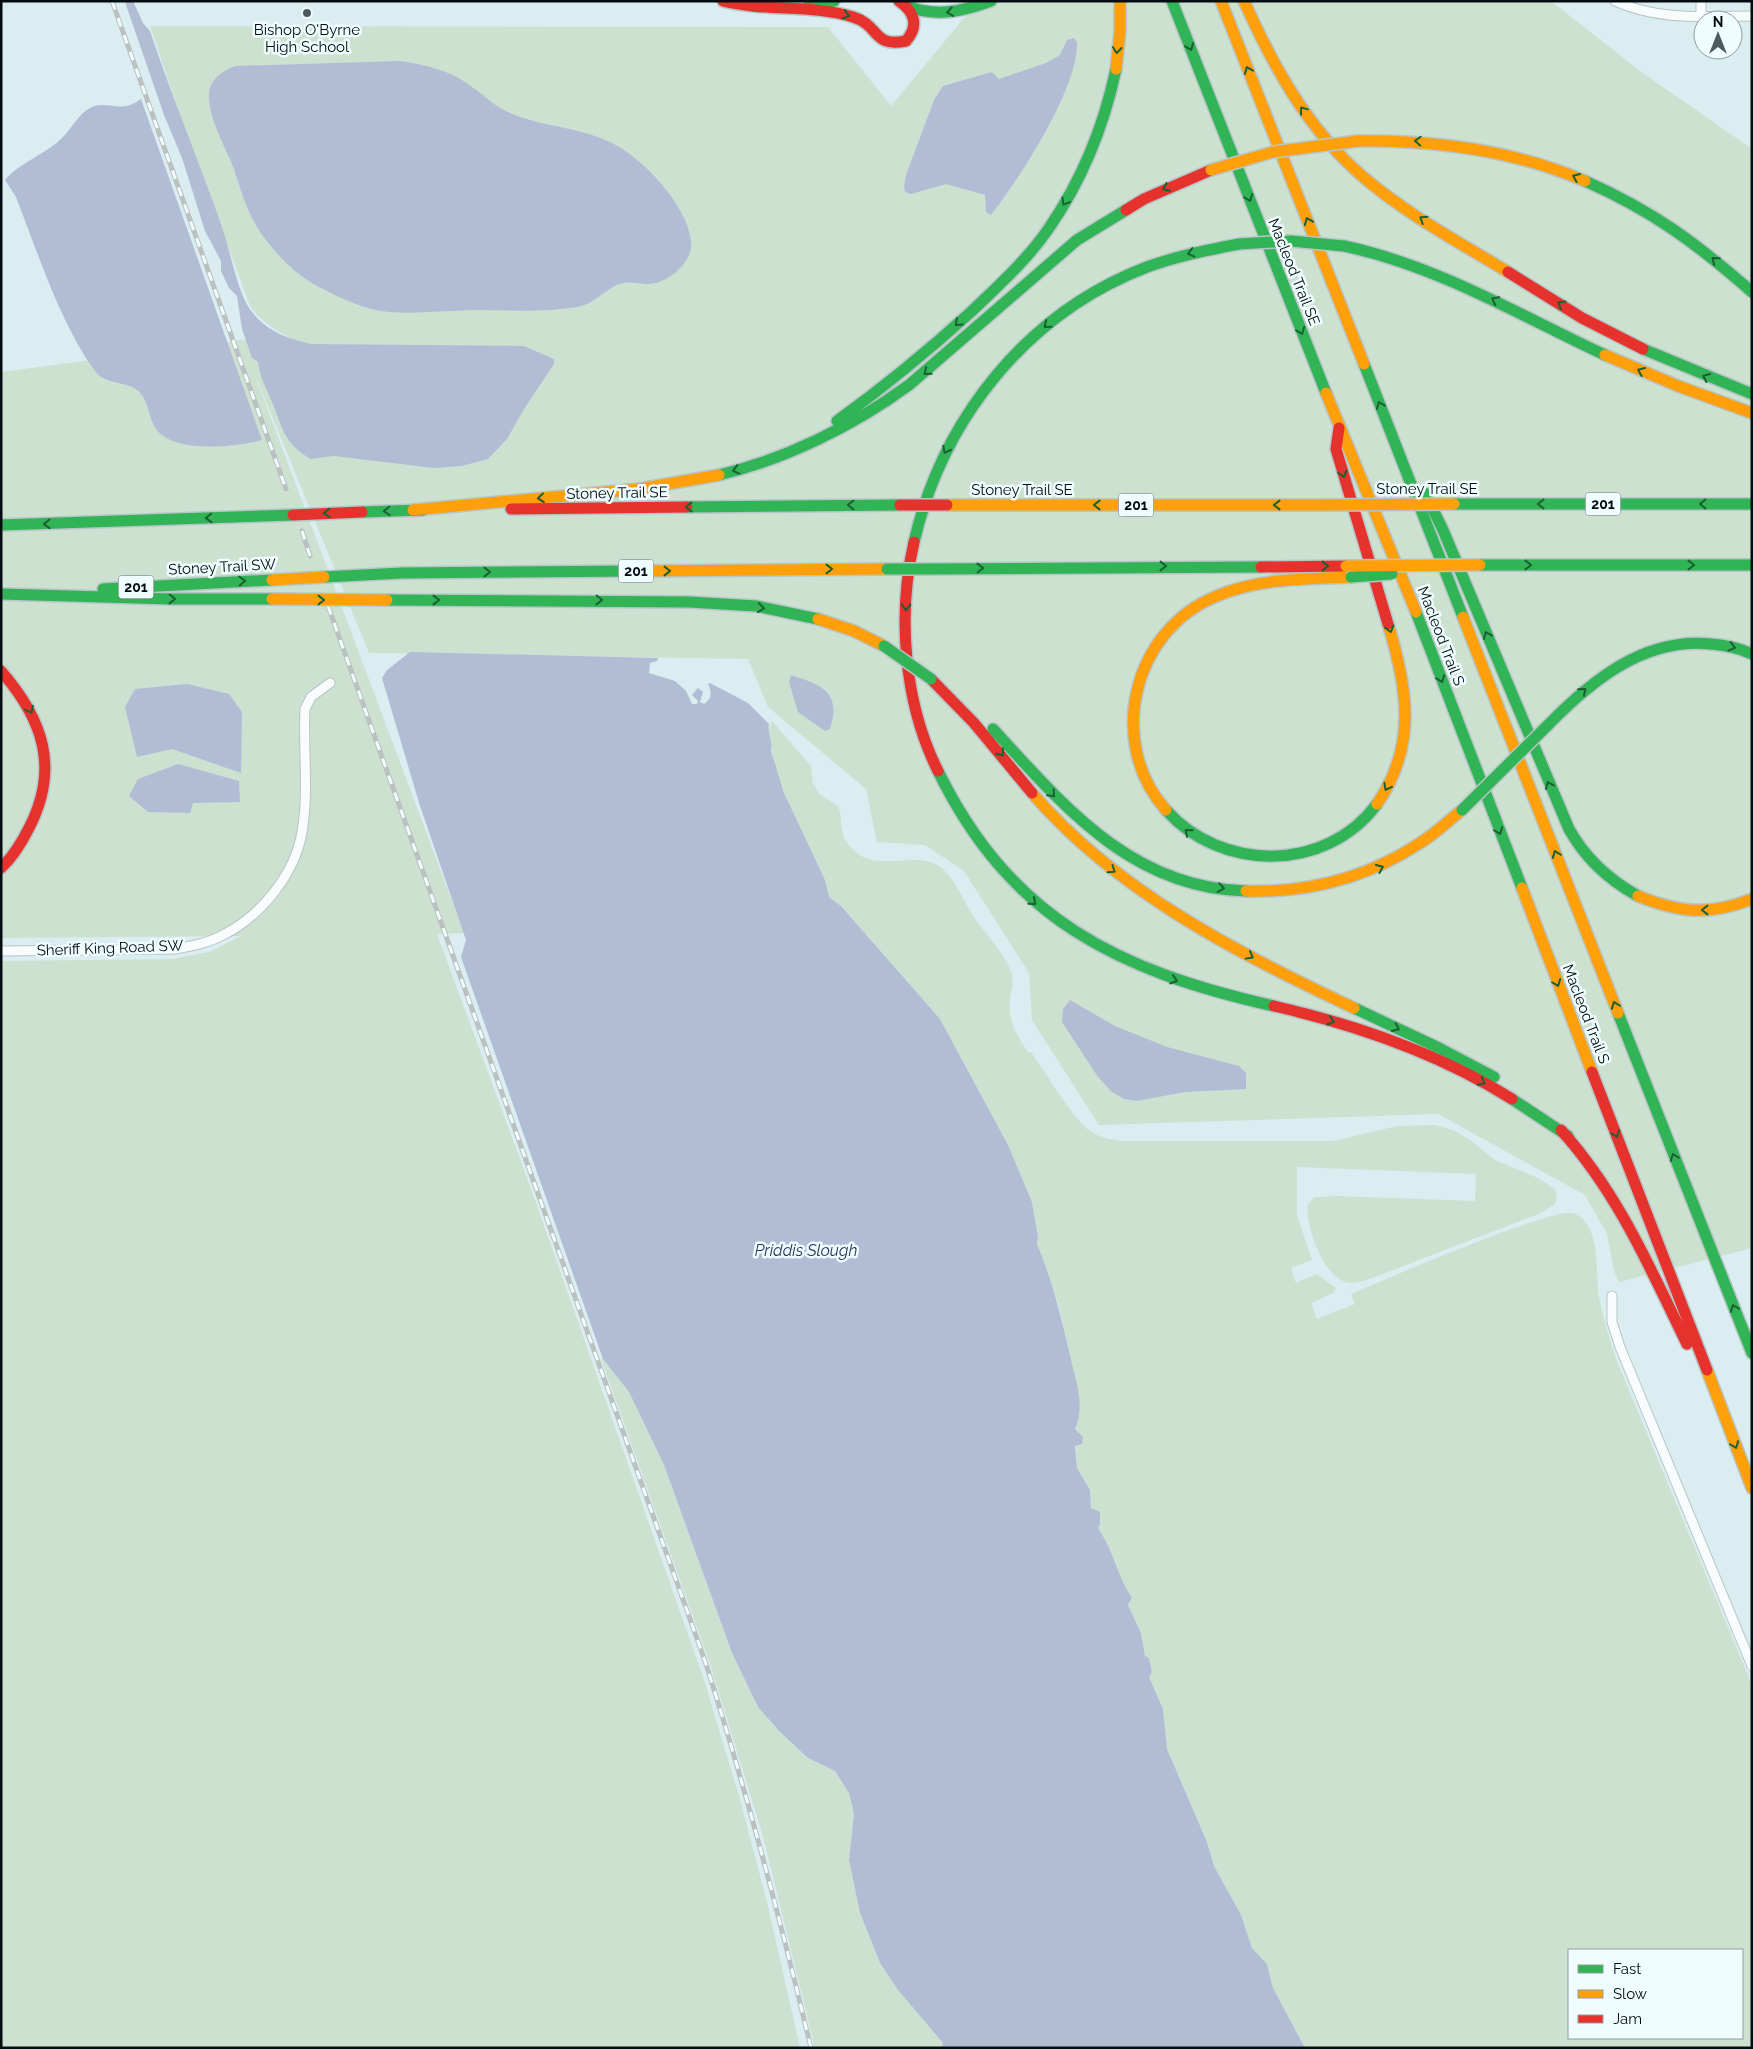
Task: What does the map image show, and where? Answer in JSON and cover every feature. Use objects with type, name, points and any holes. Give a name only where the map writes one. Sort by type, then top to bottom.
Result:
[{"type":"main road","points":[[723,1],[748,7],[798,7],[840,13],[861,19],[882,42],[895,44],[906,41],[912,35],[915,27],[914,17],[904,4]]},
{"type":"main road","points":[[798,7],[834,1]]},
{"type":"main road","points":[[904,4],[920,13],[930,14],[967,9],[991,1]]},
{"type":"main road","points":[[782,454],[835,423],[908,367],[1012,273],[1048,230],[1081,176],[1101,127],[1116,68],[1120,1]]},
{"type":"main road","name":"Macleod Trail SE","points":[[1172,1],[1339,426],[1393,552]]},
{"type":"main road","name":"Macleod Trail SE","points":[[1221,1],[1398,450]]},
{"type":"main road","points":[[1244,1],[1289,90],[1319,130],[1347,162],[1375,186],[1466,247],[1608,331],[1722,384],[1752,394]]},
{"type":"main road","points":[[413,510],[667,486],[730,472],[782,454],[832,433],[902,391],[958,345],[1077,240],[1100,225],[1165,188],[1211,170],[1272,152],[1358,141],[1422,141],[1480,149],[1570,174],[1608,191],[1661,220],[1690,239],[1752,292]]},
{"type":"main road","points":[[1568,1136],[1498,1090],[1438,1061],[1333,1022],[1214,992],[1161,976],[1126,962],[1088,941],[1028,897],[990,858],[960,817],[928,751],[916,712],[908,667],[906,598],[912,547],[921,513],[938,468],[958,427],[984,390],[1016,352],[1050,322],[1081,300],[1108,285],[1151,265],[1195,252],[1239,244],[1282,241],[1344,246],[1394,257],[1435,272],[1628,366],[1752,414]]},
{"type":"main road","points":[[1339,426],[1336,448],[1391,630],[1400,666],[1405,699],[1405,735],[1397,766],[1382,796],[1366,816],[1348,833],[1323,848],[1297,856],[1274,859],[1249,858],[1225,853],[1202,843],[1170,818],[1154,799],[1141,775],[1132,734],[1132,707],[1138,683],[1148,659],[1160,638],[1178,620],[1215,597],[1267,582],[1351,577],[1453,565]]},
{"type":"main road","points":[[1398,450],[1420,481],[1443,530],[1558,807],[1582,850],[1614,881],[1627,890],[1644,899],[1673,909],[1713,910],[1736,906],[1752,899]]},
{"type":"main road","name":"Macleod Trail S","points":[[1398,450],[1752,1353]]},
{"type":"main road","name":"Stoney Trail SE","points":[[1,526],[413,510],[900,505],[1752,504]]},
{"type":"main road","name":"Macleod Trail S","points":[[1393,552],[1752,1488]]},
{"type":"main road","name":"201","points":[[1453,565],[1752,565]]},
{"type":"main road","name":"Stoney Trail SW","points":[[1,594],[385,574],[1453,565]]},
{"type":"main road","points":[[1,594],[172,599],[564,599],[714,603],[790,612],[812,617],[849,629],[884,646],[967,705],[985,721],[1066,810],[1094,833],[1126,855],[1153,868],[1200,885],[1244,892],[1282,893],[1349,879],[1367,874],[1406,855],[1462,810],[1584,688],[1648,651],[1685,642],[1707,642],[1752,654]]},
{"type":"main road","points":[[1,671],[15,685],[30,707],[46,754],[45,792],[34,822],[17,850],[1,868]]},
{"type":"main road","points":[[941,688],[979,726],[1061,826],[1105,865],[1184,917],[1265,964],[1485,1072],[1531,1103],[1568,1136],[1602,1177],[1624,1213],[1685,1339],[1719,1402]]},
{"type":"street","points":[[1615,1],[1649,13],[1693,16]]},
{"type":"street","name":"Sheriff King Road SW","points":[[1,951],[175,949],[200,944],[222,936],[242,924],[258,911],[297,852],[304,815],[305,709],[311,697],[330,683]]},
{"type":"street","points":[[1612,1296],[1612,1322],[1620,1347],[1752,1666]]},
{"type":"green space","points":[[978,1],[1551,1],[1640,71],[1752,149],[1752,1248],[1619,1282],[1614,1271],[1607,1234],[1585,1195],[1438,1114],[1099,1125],[1032,1020],[1029,973],[964,871],[925,845],[877,842],[866,789],[768,707],[748,659],[369,653],[251,365],[464,933],[437,934],[534,1197],[703,1677],[739,1796],[767,1902],[800,2048],[1,2048],[1,961],[173,959],[209,952],[241,936],[1,938],[1,372],[242,340],[294,340],[264,322],[250,306],[187,135],[150,26],[828,27],[891,106]]},
{"type":"green space","points":[[772,721],[811,766],[813,783],[819,794],[838,806],[843,835],[855,852],[867,858],[881,861],[923,860],[935,864],[946,872],[972,914],[1009,966],[1013,981],[1009,1007],[1011,1021],[1017,1034],[1070,1109],[1093,1133],[1120,1141],[1333,1141],[1397,1126],[1435,1125],[1453,1130],[1469,1139],[1495,1160],[1538,1178],[1555,1189],[1557,1197],[1555,1204],[1541,1213],[1367,1280],[1351,1283],[1341,1280],[1333,1274],[1319,1252],[1310,1227],[1307,1206],[1314,1197],[1338,1196],[1475,1201],[1476,1174],[1297,1167],[1297,1215],[1312,1260],[1291,1268],[1296,1283],[1317,1274],[1336,1288],[1333,1293],[1311,1303],[1317,1319],[1355,1304],[1351,1294],[1501,1233],[1558,1214],[1573,1213],[1583,1219],[1593,1237],[1599,1297],[1616,1359],[1752,1685],[1752,2048],[1305,2048],[1273,1988],[1267,1964],[1252,1948],[1241,1915],[1214,1866],[1207,1842],[1167,1749],[1163,1709],[1149,1677],[1152,1672],[1149,1658],[1145,1656],[1141,1633],[1128,1605],[1132,1598],[1121,1583],[1091,1508],[1090,1490],[1077,1468],[1070,1355],[1060,1310],[1037,1244],[1038,1237],[1032,1202],[1008,1145],[940,1019],[841,906],[829,897],[825,880],[798,826],[776,773],[768,731]]},
{"type":"green space","points":[[601,1359],[603,1359],[629,1392],[664,1465],[732,1653],[758,1707],[779,1731],[808,1758],[835,1771],[850,1793],[854,1814],[849,1860],[860,1913],[880,1963],[898,1990],[943,2043],[941,2048],[815,2048],[763,1836],[710,1664]]},
{"type":"water","points":[[133,1],[143,23],[150,31],[222,227],[247,305],[265,325],[286,337],[311,344],[524,346],[554,359],[554,364],[524,409],[507,439],[488,459],[462,466],[434,468],[334,456],[310,459],[289,440],[282,428],[260,373],[258,362],[252,358],[242,329],[237,296],[229,288],[221,271],[221,261],[205,231],[182,158],[164,115],[125,2]]},
{"type":"water","points":[[1074,38],[1077,42],[1075,61],[1058,107],[1046,132],[1017,179],[991,215],[986,212],[985,195],[946,184],[911,194],[905,192],[906,175],[934,100],[943,86],[992,72],[999,79],[1046,63],[1060,55],[1067,40]]},
{"type":"water","points":[[399,61],[428,66],[456,77],[506,111],[545,124],[597,137],[623,149],[649,170],[681,212],[688,226],[691,240],[689,256],[676,272],[656,283],[624,283],[617,285],[593,301],[577,307],[564,309],[524,311],[472,310],[420,313],[389,312],[356,304],[316,286],[292,269],[272,248],[260,232],[251,215],[211,113],[209,95],[211,85],[221,73],[235,66]]},
{"type":"water","points":[[141,99],[262,440],[222,446],[191,445],[176,442],[165,437],[156,429],[144,398],[137,390],[99,376],[71,332],[41,264],[16,197],[5,180],[17,169],[61,139],[86,110],[103,105],[126,106]]},
{"type":"water","name":"Priddis Slough","points":[[410,652],[658,658],[657,661],[650,663],[649,673],[675,681],[686,691],[692,704],[697,704],[698,701],[692,695],[698,688],[703,692],[700,702],[704,704],[709,700],[711,693],[708,684],[710,683],[748,703],[769,724],[771,751],[784,793],[825,880],[829,897],[841,906],[940,1019],[1008,1145],[1032,1202],[1038,1237],[1037,1244],[1056,1298],[1080,1402],[1080,1411],[1075,1429],[1083,1437],[1082,1444],[1075,1446],[1077,1468],[1090,1490],[1091,1508],[1100,1512],[1098,1528],[1108,1545],[1122,1581],[1132,1598],[1128,1605],[1141,1633],[1145,1656],[1149,1658],[1152,1672],[1149,1677],[1163,1709],[1167,1749],[1207,1842],[1214,1866],[1241,1915],[1252,1948],[1267,1964],[1273,1988],[1305,2048],[941,2048],[943,2043],[898,1990],[880,1963],[860,1913],[849,1860],[854,1814],[849,1793],[835,1771],[808,1758],[779,1731],[758,1707],[732,1653],[664,1465],[629,1392],[603,1359],[461,957],[466,940],[420,806],[382,678],[387,670]]},
{"type":"water","points":[[791,675],[820,686],[826,691],[831,698],[833,706],[830,729],[825,731],[798,712],[789,682]]},
{"type":"water","points":[[187,684],[229,694],[242,712],[241,773],[172,749],[137,757],[125,707],[135,689]]},
{"type":"water","points":[[178,764],[239,781],[240,802],[193,803],[190,813],[148,812],[129,796],[138,779]]},
{"type":"water","points":[[1070,1000],[1115,1026],[1167,1047],[1239,1066],[1246,1073],[1246,1089],[1185,1092],[1137,1101],[1124,1099],[1112,1092],[1098,1077],[1062,1022],[1063,1009]]},
{"type":"railway","points":[[112,1],[286,489]]},
{"type":"railway","points":[[302,531],[310,556]]},
{"type":"railway","points":[[328,606],[705,1661],[762,1854],[811,2048]]},
{"type":"traffic: fast","points":[[809,5],[834,1]]},
{"type":"traffic: fast","points":[[909,7],[930,12],[950,12],[971,8],[991,1]]},
{"type":"traffic: fast","points":[[1172,1],[1326,393]]},
{"type":"traffic: fast","points":[[837,421],[889,382],[956,326],[1013,271],[1041,239],[1061,210],[1082,172],[1105,111],[1116,69]]},
{"type":"traffic: fast","points":[[1585,181],[1632,204],[1673,229],[1712,258],[1752,292]]},
{"type":"traffic: fast","points":[[719,475],[769,460],[794,450],[842,427],[888,400],[909,385],[1077,240],[1126,210]]},
{"type":"traffic: fast","points":[[1239,244],[1291,241],[1344,246]]},
{"type":"traffic: fast","points":[[914,542],[927,496],[946,453],[969,413],[996,375],[1028,342],[1064,312],[1104,287],[1147,267],[1239,244]]},
{"type":"traffic: fast","points":[[1344,246],[1379,255],[1445,279],[1478,293],[1605,355]]},
{"type":"traffic: fast","points":[[1643,349],[1752,394]]},
{"type":"traffic: fast","points":[[1364,364],[1463,617]]},
{"type":"traffic: fast","points":[[1425,493],[1443,530],[1569,829],[1590,859],[1617,883],[1638,896]]},
{"type":"traffic: fast","points":[[1454,504],[1752,504]]},
{"type":"traffic: fast","points":[[687,507],[900,505]]},
{"type":"traffic: fast","points":[[362,512],[423,510]]},
{"type":"traffic: fast","points":[[1,525],[293,515]]},
{"type":"traffic: fast","points":[[1480,565],[1752,565]]},
{"type":"traffic: fast","points":[[931,569],[1261,567]]},
{"type":"traffic: fast","points":[[887,569],[931,569]]},
{"type":"traffic: fast","points":[[324,577],[402,573],[640,571]]},
{"type":"traffic: fast","points":[[1351,577],[1392,574]]},
{"type":"traffic: fast","points":[[103,589],[272,580]]},
{"type":"traffic: fast","points":[[1,594],[171,599],[272,599]]},
{"type":"traffic: fast","points":[[387,600],[689,602],[756,606],[818,619]]},
{"type":"traffic: fast","points":[[1416,612],[1522,888]]},
{"type":"traffic: fast","points":[[1548,725],[1583,692],[1621,665],[1664,647],[1687,644],[1711,644],[1737,648],[1752,654]]},
{"type":"traffic: fast","points":[[884,646],[931,679]]},
{"type":"traffic: fast","points":[[1462,810],[1548,725]]},
{"type":"traffic: fast","points":[[993,729],[1074,813],[1103,838],[1134,859],[1168,875],[1205,886],[1246,891]]},
{"type":"traffic: fast","points":[[938,771],[967,822],[999,866],[1036,902],[1075,931],[1119,956],[1166,975],[1218,992],[1274,1006]]},
{"type":"traffic: fast","points":[[1166,810],[1189,830],[1215,845],[1243,854],[1273,856],[1302,853],[1330,843],[1356,827],[1377,804]]},
{"type":"traffic: fast","points":[[1354,1008],[1439,1048],[1494,1077]]},
{"type":"traffic: fast","points":[[1618,1013],[1752,1353]]},
{"type":"traffic: fast","points":[[1512,1099],[1568,1136]]},
{"type":"traffic: slow","points":[[1116,69],[1120,31],[1120,1]]},
{"type":"traffic: slow","points":[[1221,1],[1364,364]]},
{"type":"traffic: slow","points":[[1244,1],[1267,49],[1293,95],[1324,138],[1342,157],[1396,203],[1508,272]]},
{"type":"traffic: slow","points":[[1358,141],[1416,142],[1474,149],[1502,154],[1558,170],[1585,181]]},
{"type":"traffic: slow","points":[[1211,170],[1273,152],[1358,141]]},
{"type":"traffic: slow","points":[[1605,355],[1678,386],[1752,413]]},
{"type":"traffic: slow","points":[[1326,393],[1416,612]]},
{"type":"traffic: slow","points":[[413,510],[639,489],[719,475]]},
{"type":"traffic: slow","points":[[1326,505],[1454,504]]},
{"type":"traffic: slow","points":[[947,505],[1326,505]]},
{"type":"traffic: slow","points":[[1346,566],[1480,565]]},
{"type":"traffic: slow","points":[[640,571],[887,569]]},
{"type":"traffic: slow","points":[[272,580],[324,577]]},
{"type":"traffic: slow","points":[[1166,810],[1147,783],[1137,753],[1133,722],[1137,691],[1148,661],[1165,634],[1188,612],[1217,596],[1233,590],[1283,580],[1351,577]]},
{"type":"traffic: slow","points":[[272,599],[387,600]]},
{"type":"traffic: slow","points":[[1463,617],[1618,1013]]},
{"type":"traffic: slow","points":[[818,619],[854,631],[884,646]]},
{"type":"traffic: slow","points":[[1377,804],[1390,782],[1398,761],[1405,717],[1400,671],[1388,624]]},
{"type":"traffic: slow","points":[[1032,793],[1065,828],[1102,861],[1181,917],[1267,965],[1354,1008]]},
{"type":"traffic: slow","points":[[1246,891],[1269,891],[1315,886],[1358,874],[1379,866],[1420,843],[1462,810]]},
{"type":"traffic: slow","points":[[1522,888],[1592,1072]]},
{"type":"traffic: slow","points":[[1638,896],[1667,906],[1695,910],[1722,908],[1752,899]]},
{"type":"traffic: slow","points":[[1707,1370],[1752,1488]]},
{"type":"traffic: jam","points":[[723,1],[756,6],[837,13],[862,21],[881,39],[895,42],[906,41],[914,25],[909,10],[899,1]]},
{"type":"traffic: jam","points":[[1126,210],[1144,199],[1211,170]]},
{"type":"traffic: jam","points":[[1508,272],[1582,318],[1643,349]]},
{"type":"traffic: jam","points":[[1339,428],[1336,449],[1388,624]]},
{"type":"traffic: jam","points":[[900,505],[947,505]]},
{"type":"traffic: jam","points":[[511,509],[687,507]]},
{"type":"traffic: jam","points":[[293,515],[362,512]]},
{"type":"traffic: jam","points":[[914,542],[906,599],[907,659],[918,717],[938,771]]},
{"type":"traffic: jam","points":[[1261,567],[1346,566]]},
{"type":"traffic: jam","points":[[1,671],[16,689],[36,726],[42,745],[45,765],[44,785],[29,828],[20,844],[1,868]]},
{"type":"traffic: jam","points":[[931,679],[974,723],[1032,793]]},
{"type":"traffic: jam","points":[[1274,1006],[1336,1022],[1397,1043],[1456,1068],[1512,1099]]},
{"type":"traffic: jam","points":[[1592,1072],[1707,1370]]},
{"type":"traffic: jam","points":[[1561,1130],[1600,1179],[1632,1232],[1687,1344]]},
{"type":"place","name":"Bishop O'Byrne High School","points":[[307,13]]}]
